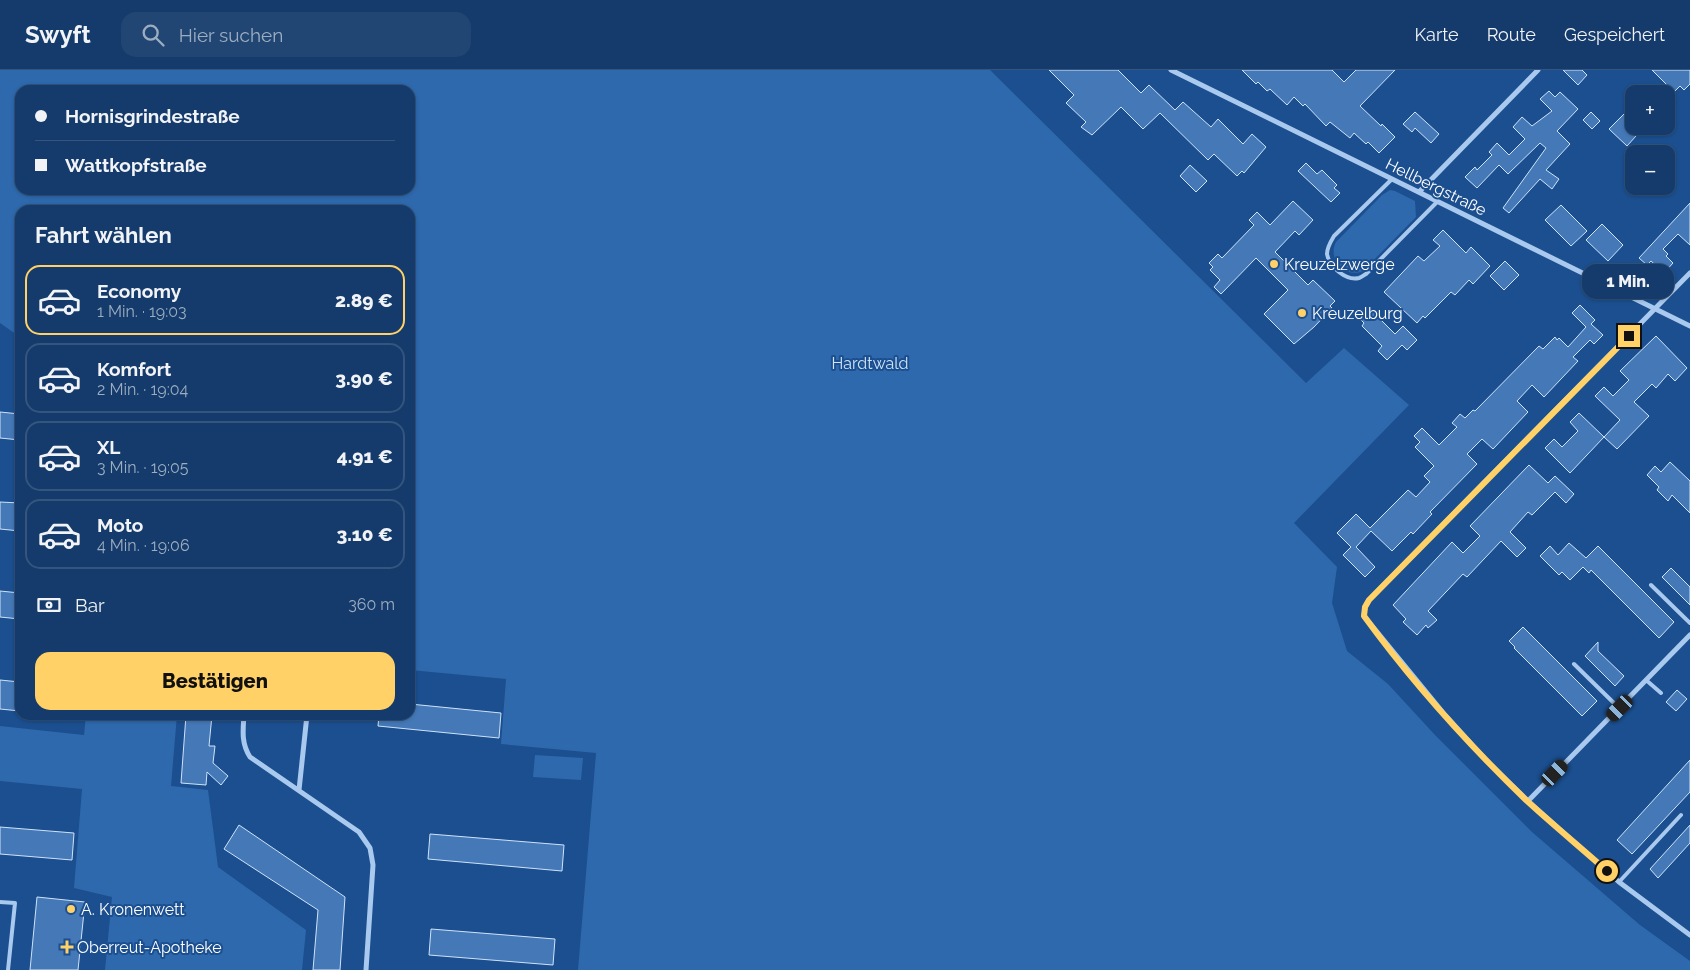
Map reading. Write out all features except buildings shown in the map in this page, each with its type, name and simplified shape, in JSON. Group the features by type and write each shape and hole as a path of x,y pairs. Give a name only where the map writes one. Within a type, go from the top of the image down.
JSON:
{"street":[{"name":"Hellbergstraße","path":"1171,70 1180,72 1391,180 1419,192 1690,326"},
{"path":"1419,192 1538,70"},
{"path":"1690,273 1369,600 1362,617 1445,715 1485,759 1528,801 1620,882 1690,935"},
{"path":"1528,801 1690,635"},
{"path":"244,720 243,740 245,749 250,756 359,832 370,848 373,865 366,970"},
{"path":"299,790 306,720"}],"lane":[{"path":"1391,180 1334,236 1329,244 1327,252 1329,260 1335,270 1343,275 1350,278 1359,278 1366,274 1437,202"},
{"path":"1650,585 1690,623"},
{"path":"1574,664 1620,708"},
{"path":"1646,680 1661,693"},
{"path":"1620,882 1681,815"},
{"path":"0,902 14,903 8,970"}],"green space":[{"name":"Hardtwald","path":"0,70 990,70 1306,383 1344,348 1409,405 1294,523 1337,567 1332,603 1347,651 1388,684 1435,735 1532,832 1640,925 1690,961 1690,970 578,970 596,753 501,744 506,679 415,670 415,205 15,205 15,334 0,323"},
{"path":"1390,190 1415,201 1416,217 1363,271 1356,273 1344,270 1339,266 1334,255 1336,242 1382,195"},
{"path":"86,720 177,720 171,786 208,790 218,867 306,930 302,970 105,970 112,897 74,888 82,789 0,781 0,726 84,735"},
{"path":"535,755 583,758 581,780 533,777"}],"place":[{"name":"Kreuzelzwerge","path":"1274,264"},
{"name":"Kreuzelburg","path":"1302,313"},
{"name":"A. Kronenwett","path":"71,909"},
{"name":"Oberreut-Apotheke","path":"67,947"}],"route":[{"path":"1607,871 1528,801 1485,759 1445,715 1364,616 1365,607 1369,600 1629,336"}]}
